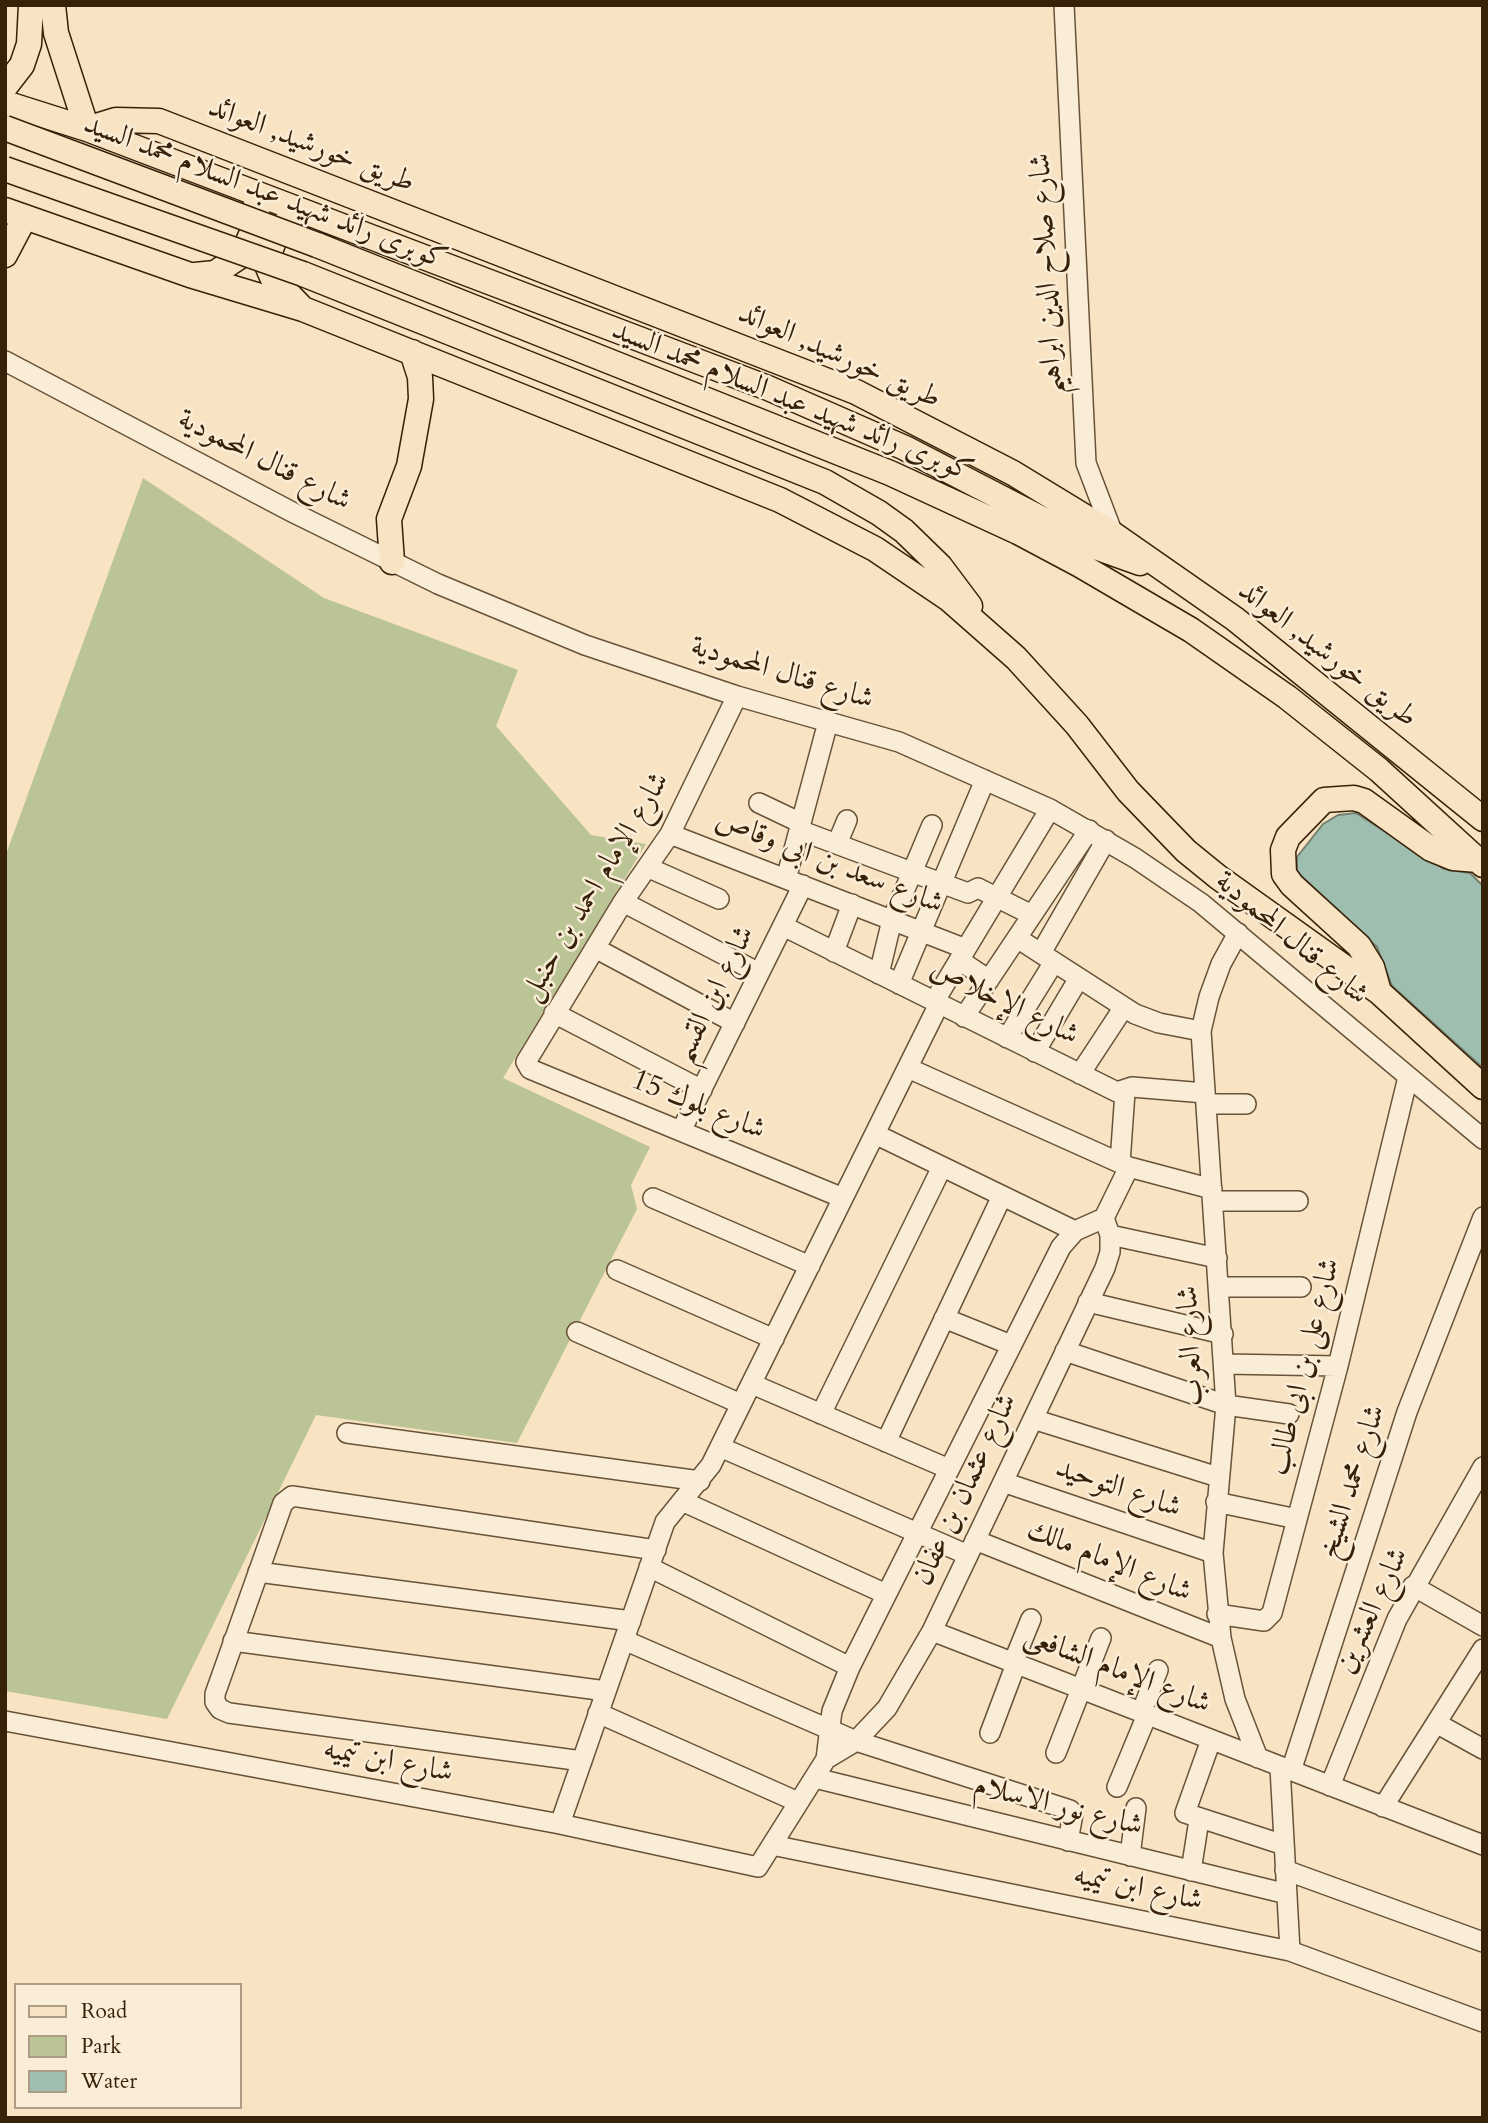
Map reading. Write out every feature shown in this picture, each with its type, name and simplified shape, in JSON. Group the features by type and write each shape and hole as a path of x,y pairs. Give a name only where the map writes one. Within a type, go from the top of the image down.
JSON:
{"main road":[{"path":"5,87 22,65 29,44 32,5"},
{"path":"53,5 56,33 87,129"},
{"path":"5,103 87,129 768,388 905,448 1098,548 1161,568"},
{"name":"طريق خورشيد, العوائد","path":"87,129 116,120 159,121 856,392 1013,473 1113,534 1235,619 1483,819"},
{"name":"كوبرى رائد شهيد عبد السلام محمد السيد","path":"5,128 317,245 890,473 1018,532 1191,630 1287,696 1379,769 1480,862"},
{"name":"كوبرى رائد شهيد عبد السلام محمد السيد","path":"5,169 303,274 825,482 879,513 922,548 956,586 983,628"},
{"path":"190,275 215,273 243,255 258,219 258,207 250,191"},
{"path":"303,309 272,277 267,254 282,225 306,212"},
{"path":"5,255 15,214 190,275 303,309 813,514 912,573 983,628 1048,691 1128,791 1186,850 1218,877 1378,992 1483,1087"},
{"path":"392,562 389,519 409,466 421,399 420,377 412,352"},
{"path":"1378,992 1372,967 1359,946 1292,885 1284,874 1283,850 1288,837 1324,800 1354,798 1364,801 1431,849 1453,858 1480,862"}],"street":[{"name":"شارع صلاح الدين ابراهيم","path":"1064,5 1086,463 1113,534"},
{"name":"شارع قنال المحمودية","path":"5,361 392,562 586,645 737,696 899,742 1051,809 1162,876 1238,933 1483,1139"},
{"name":"شارع الإمام احمد بن حنبل","path":"530,1069 527,1058 623,902 670,834 737,696"},
{"name":"شارع ابن القسم","path":"681,1131 783,926 794,882 800,826 828,722"},
{"path":"899,984 985,780"},
{"path":"759,803 837,844 968,892 978,888 1032,915"},
{"path":"560,1824 665,1522 700,1481 720,1447 908,1068 937,1003 963,954 1051,809"},
{"path":"837,844 847,820"},
{"path":"879,974 892,920 932,825"},
{"name":"شارع سعد بن ابى وقاص","path":"670,834 921,931 963,954 989,980"},
{"path":"964,1017 1032,915 1097,835"},
{"path":"1007,1038 1048,958 1097,835"},
{"path":"647,867 719,899"},
{"path":"623,902 759,973"},
{"path":"834,952 852,904"},
{"name":"شارع الإخلاص","path":"783,926 1116,1092 1125,1092 1132,1087 1246,1104"},
{"name":"شارع العرب","path":"1238,933 1221,964 1201,1031 1226,1405 1213,1553 1221,1638 1236,1699 1258,1758"},
{"path":"1017,938 1147,1020 1201,1031"},
{"path":"594,948 735,1023"},
{"path":"1034,1052 1079,978"},
{"path":"1080,1074 1124,1007"},
{"path":"554,1013 702,1090"},
{"path":"908,1068 1125,1165 1212,1195 1298,1201"},
{"name":"شارع بلوك 15","path":"530,1069 843,1198"},
{"name":"شارع على بن ابى طالب","path":"1217,1614 1264,1621 1270,1617 1338,1366 1408,1077"},
{"path":"1125,1092 1125,1165"},
{"path":"875,1134 1075,1231 1107,1227 1217,1258"},
{"name":"شارع عثمان بن عفان","path":"759,1866 826,1759 856,1741 887,1708 932,1631 1110,1252 1107,1227 1125,1165"},
{"path":"821,1414 942,1167"},
{"path":"886,1442 1002,1196"},
{"path":"653,1198 810,1266"},
{"name":"شارع محمد الشيخ","path":"1285,1769 1407,1412 1483,1217"},
{"name":"شارع عثمان بن عفان","path":"826,1759 832,1711 850,1667 1061,1247 1075,1231"},
{"path":"617,1270 774,1339"},
{"path":"1219,1287 1301,1287"},
{"path":"1088,1302 1223,1334"},
{"path":"944,1318 1011,1345"},
{"path":"577,1332 741,1404"},
{"path":"1065,1350 1226,1405 1289,1414"},
{"path":"1225,1364 1338,1366"},
{"path":"752,1384 949,1469"},
{"path":"1033,1419 1218,1478"},
{"path":"347,1433 700,1481"},
{"name":"شارع الإمام مالك","path":"720,1447 917,1533 971,1548 1221,1638"},
{"name":"شارع العشرين","path":"1330,1786 1413,1586 1483,1467"},
{"name":"شارع التوحيد","path":"1003,1482 1213,1553"},
{"path":"582,1761 229,1713 215,1702 215,1693 283,1503 298,1495 652,1559 850,1667"},
{"path":"682,1502 886,1594"},
{"path":"1216,1502 1297,1520"},
{"path":"258,1572 631,1621"},
{"path":"1413,1586 1483,1626"},
{"path":"990,1733 1031,1619"},
{"name":"شارع الإمام الشافعى","path":"932,1631 1483,1845"},
{"path":"1056,1753 1101,1638"},
{"path":"624,1640 856,1741 1070,1810 1073,1814 1068,1841"},
{"path":"233,1641 606,1691"},
{"path":"1383,1807 1483,1649"},
{"path":"1117,1787 1158,1670"},
{"path":"598,1713 798,1802"},
{"name":"شارع ابن تيميه","path":"5,1721 560,1824 759,1866"},
{"path":"1436,1723 1483,1749"},
{"path":"1211,1740 1185,1811 1186,1815 1284,1845"},
{"path":"1285,1769 1284,1845 1290,1951"},
{"name":"شارع نور الاسلام","path":"814,1777 1287,1894"},
{"path":"1130,1856 1136,1808"},
{"path":"1191,1871 1199,1820"},
{"name":"شارع ابن تيميه","path":"772,1845 1290,1951 1483,2022"},
{"path":"1285,1870 1483,1942"}],"green space":[{"path":"143,478 324,598 518,670 496,726 591,835 646,844 503,1078 650,1147 631,1185 637,1209 517,1443 316,1415 167,1719 5,1691 5,857"}],"water":[{"path":"1356,813 1444,869 1470,873 1483,886 1483,1068 1392,986 1377,947 1297,872 1297,857 1323,824 1338,815"}]}
